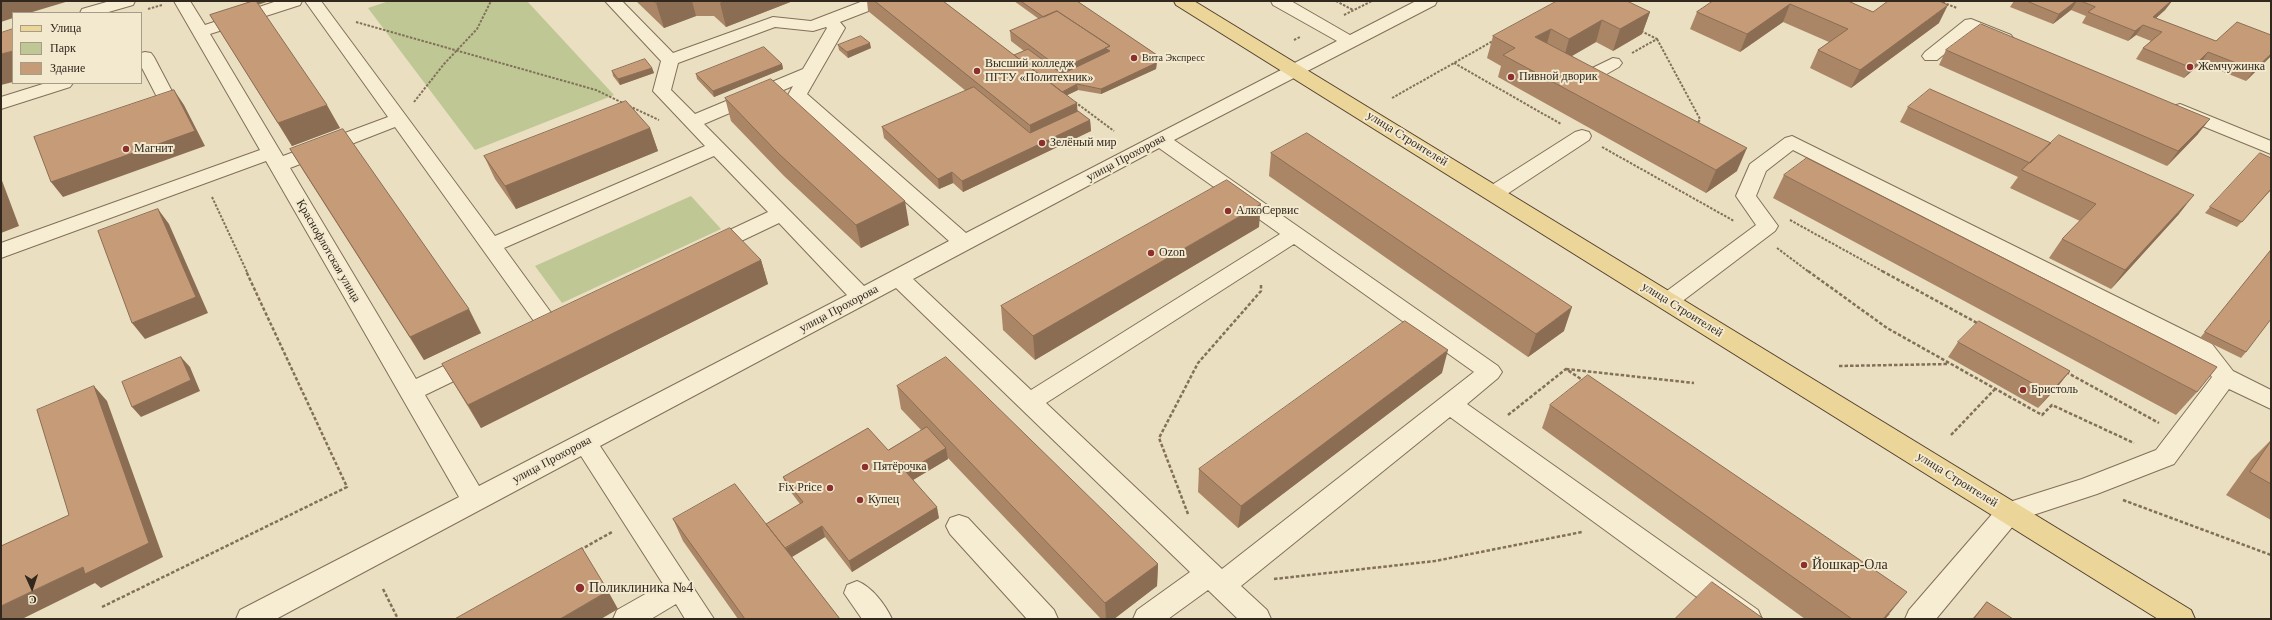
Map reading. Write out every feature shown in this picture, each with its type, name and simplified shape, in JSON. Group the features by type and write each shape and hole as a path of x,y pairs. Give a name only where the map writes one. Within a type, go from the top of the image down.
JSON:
{"main road":[{"name":"улица Строителей","path":"1182,1 2181,619"}],"street":[{"path":"200,32 294,1"},
{"path":"613,1 670,60"},
{"path":"670,60 773,22 813,26 878,1"},
{"path":"1279,1 1350,42"},
{"name":"улица Прохорова","path":"250,619 964,243 1429,1"},
{"name":"Краснофлотская улица","path":"174,2 200,32 475,501"},
{"path":"93,12 122,6"},
{"path":"317,6 549,325"},
{"path":"829,20 836,28 812,72 797,95 964,243"},
{"path":"1931,56 1971,24 2022,46"},
{"path":"142,55 166,97"},
{"path":"670,60 662,91 862,297"},
{"path":"1613,63 1590,76 1625,95"},
{"path":"692,122 812,72"},
{"path":"1,103 61,84"},
{"path":"2161,103 2271,148"},
{"path":"1,251 203,177 274,159 399,119"},
{"path":"1494,193 1582,136"},
{"path":"1147,619 1216,579 1450,404 1490,372 1161,140"},
{"path":"1668,301 1768,226 1746,196 1751,164 1792,142 2204,350 2225,377 2271,400"},
{"path":"491,246 717,148"},
{"path":"690,258 781,214"},
{"path":"1030,402 1294,234"},
{"path":"899,278 1257,619"},
{"path":"528,335 570,315"},
{"path":"411,392 494,352"},
{"path":"1919,619 2009,512 2088,487 2165,457 2225,377"},
{"path":"1450,404 1748,619"},
{"path":"585,442 700,619"},
{"path":"959,526 1044,619"},
{"path":"627,619 680,588"},
{"path":"857,593 878,619"}],"path":[{"path":"399,119 477,28 491,1"},
{"path":"1336,1 1353,10"},
{"path":"1939,1 1959,9"},
{"path":"145,10 174,2"},
{"path":"317,6 456,52 596,90 660,121"},
{"path":"1636,28 1657,39 1700,119 1697,126"},
{"path":"1613,63 1657,39"},
{"path":"1392,98 1495,40"},
{"path":"1454,64 1757,234 1887,328 2042,415 2052,405 2165,457"},
{"path":"1073,100 1114,131"},
{"path":"102,607 347,487 203,177"},
{"path":"1788,219 1981,325"},
{"path":"1188,516 1159,438 1198,363 1261,291 1261,255"},
{"path":"1839,366 1950,364"},
{"path":"1566,369 1586,382"},
{"path":"1488,431 1566,369 1694,383"},
{"path":"2064,371 2182,436"},
{"path":"1950,435 1995,389"},
{"path":"2088,487 2271,554"},
{"path":"573,554 635,519"},
{"path":"1269,580 1435,561 1617,525"},
{"path":"383,589 398,619"}],"green space":[{"path":"389,1 527,1 614,95 475,150 368,8"},
{"path":"691,196 721,229 562,303 535,266"}],"building":[{"path":"256,1 327,105 278,123 210,15"},
{"name":"Высший колледж ПГТУ «Политехник»","path":"875,1 943,1 1077,103 1030,125"},
{"path":"1021,1 1077,1 1157,55 1156,63 1101,89 1077,84 1062,92 1014,55 1028,49 1062,74 1110,51 1105,48 1110,46 1057,11 1044,17"},
{"path":"1557,1 1627,1 1650,12 1620,29 1602,20 1569,39 1551,29 1535,37 1747,148 1716,170 1503,55 1515,48 1493,36"},
{"path":"1713,1 1848,1 1873,12 1888,1 1939,1 1948,5 1860,70 1818,50 1848,29 1790,4 1747,34 1697,12"},
{"path":"2027,1 2076,1 2059,14"},
{"path":"2081,1 2171,1 2153,17 2216,41 2237,22 2271,35 2271,54 2254,70 2208,52 2192,68 2143,48 2162,32 2143,25 2135,31 2088,12 2095,7"},
{"path":"1057,11 1110,46 1061,69 1010,31"},
{"path":"1981,24 2210,119 2178,151 1946,50"},
{"path":"12,29 12,51 1,54 1,33"},
{"path":"861,36 870,43 847,52 838,45"},
{"path":"764,47 782,64 713,91 696,74"},
{"path":"645,59 652,68 618,79 612,71"},
{"path":"771,79 905,201 856,225 778,153 725,98"},
{"path":"974,87 1030,133 1078,111 1090,120 962,181 952,172 938,179 882,127"},
{"path":"1930,89 2051,143 2030,163 1908,107"},
{"path":"174,90 195,131 51,182 34,137"},
{"path":"626,101 650,128 505,186 484,156"},
{"path":"343,129 469,309 410,337 290,149"},
{"path":"1307,133 1572,307 1536,334 1271,153"},
{"path":"2059,135 2194,195 2125,270 2062,239 2096,204 2022,170"},
{"path":"2260,153 2271,158 2271,189 2242,222 2210,207"},
{"path":"1807,158 2217,367 2197,392 1784,175"},
{"path":"1227,180 1261,204 1033,336 1001,306"},
{"path":"158,209 196,297 132,323 98,231"},
{"path":"730,228 761,260 468,405 442,364"},
{"path":"2271,250 2271,319 2246,352 2205,332"},
{"path":"1405,321 1448,350 1241,506 1199,469"},
{"path":"1979,321 2070,371 2050,393 1958,342"},
{"path":"181,357 191,380 132,407 122,382"},
{"path":"946,357 1158,564 1105,603 897,386"},
{"path":"1588,375 1907,592 1883,619 1852,619 1550,405"},
{"path":"94,386 149,543 85,574 83,567 1,606 1,546 69,515 37,410"},
{"name":"Купец","path":"927,427 946,448 906,472 937,507 849,561 822,526 785,548 766,524 803,502 783,477 868,428 888,450"},
{"path":"2271,441 2271,484 2250,472"},
{"path":"735,484 840,619 745,619 673,519"},
{"path":"582,548 608,591 560,619 455,619"},
{"path":"1712,582 1764,619 1675,619"},
{"path":"1987,602 2013,619 1974,619"}],"place":[{"name":"Вита Экспресс","path":"1134,58"},
{"name":"Жемчужинка","path":"2190,67"},
{"name":"Высший колледж ПГТУ «Политехник»","path":"977,71"},
{"name":"Пивной дворик","path":"1511,77"},
{"name":"Зелёный мир","path":"1042,143"},
{"name":"Магнит","path":"126,149"},
{"name":"АлкоСервис","path":"1228,211"},
{"name":"Ozon","path":"1151,253"},
{"name":"Бристоль","path":"2023,390"},
{"name":"Пятёрочка","path":"865,467"},
{"name":"Fix Price","path":"830,488"},
{"name":"Купец","path":"860,500"},
{"name":"Йошкар-Ола","path":"1804,565"},
{"name":"Поликлиника №4","path":"580,588"}]}
